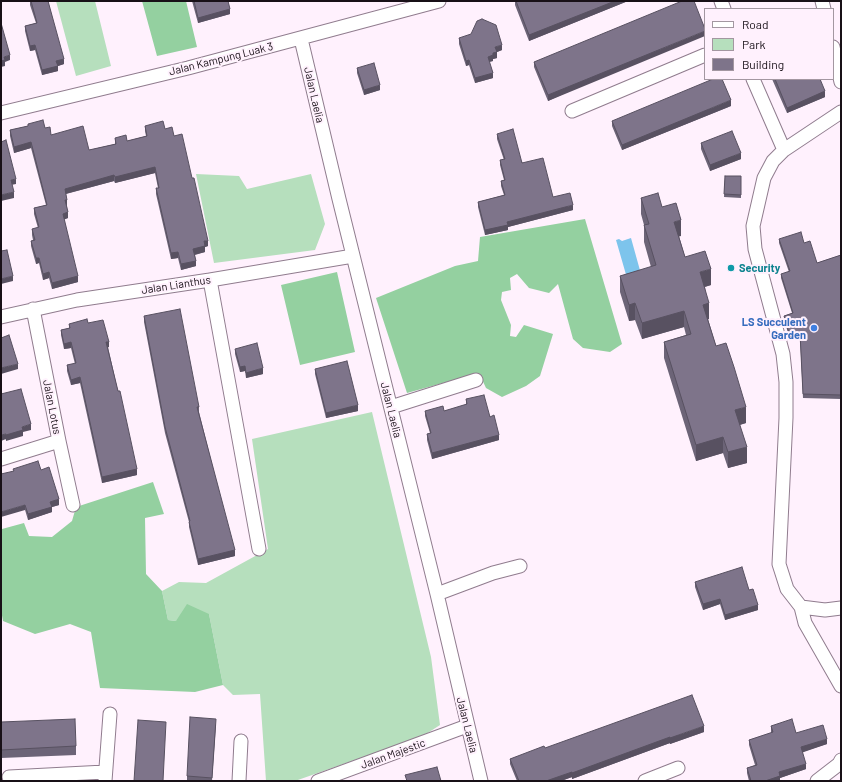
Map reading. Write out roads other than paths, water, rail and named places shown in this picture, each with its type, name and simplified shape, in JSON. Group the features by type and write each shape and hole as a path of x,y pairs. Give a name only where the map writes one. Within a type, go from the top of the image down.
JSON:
{"street":[{"name":"Jalan Kampung Luak 3","path":"1,113 188,68 440,1"},
{"name":"Jalan Laelia","path":"301,39 437,594 481,781"},
{"path":"834,51 841,82"},
{"path":"572,111 704,55"},
{"path":"753,80 784,150"},
{"path":"840,116 784,150 773,161 764,178 753,226 755,249 783,354 786,382 786,418 779,564 787,589 800,607 805,623 841,686"},
{"name":"Jalan Lianthus","path":"1,317 77,300 353,256"},
{"path":"210,280 259,548"},
{"name":"Jalan Lotus","path":"33,309 59,441 74,505"},
{"path":"391,407 476,380"},
{"path":"1,459 59,441"},
{"path":"437,594 493,573 520,566"},
{"path":"800,607 825,610 841,608"},
{"path":"8,777 105,776 110,714"},
{"name":"Jalan Majestic","path":"318,781 467,726"},
{"path":"239,781 241,740"},
{"path":"817,781 841,760"},
{"path":"645,781 678,768"}],"water":[{"path":"631,238 641,274 627,278 616,240 619,239 622,241"}],"place":[{"name":"Security","path":"731,268"},
{"name":"LS Succulent Garden","path":"814,328"}]}
